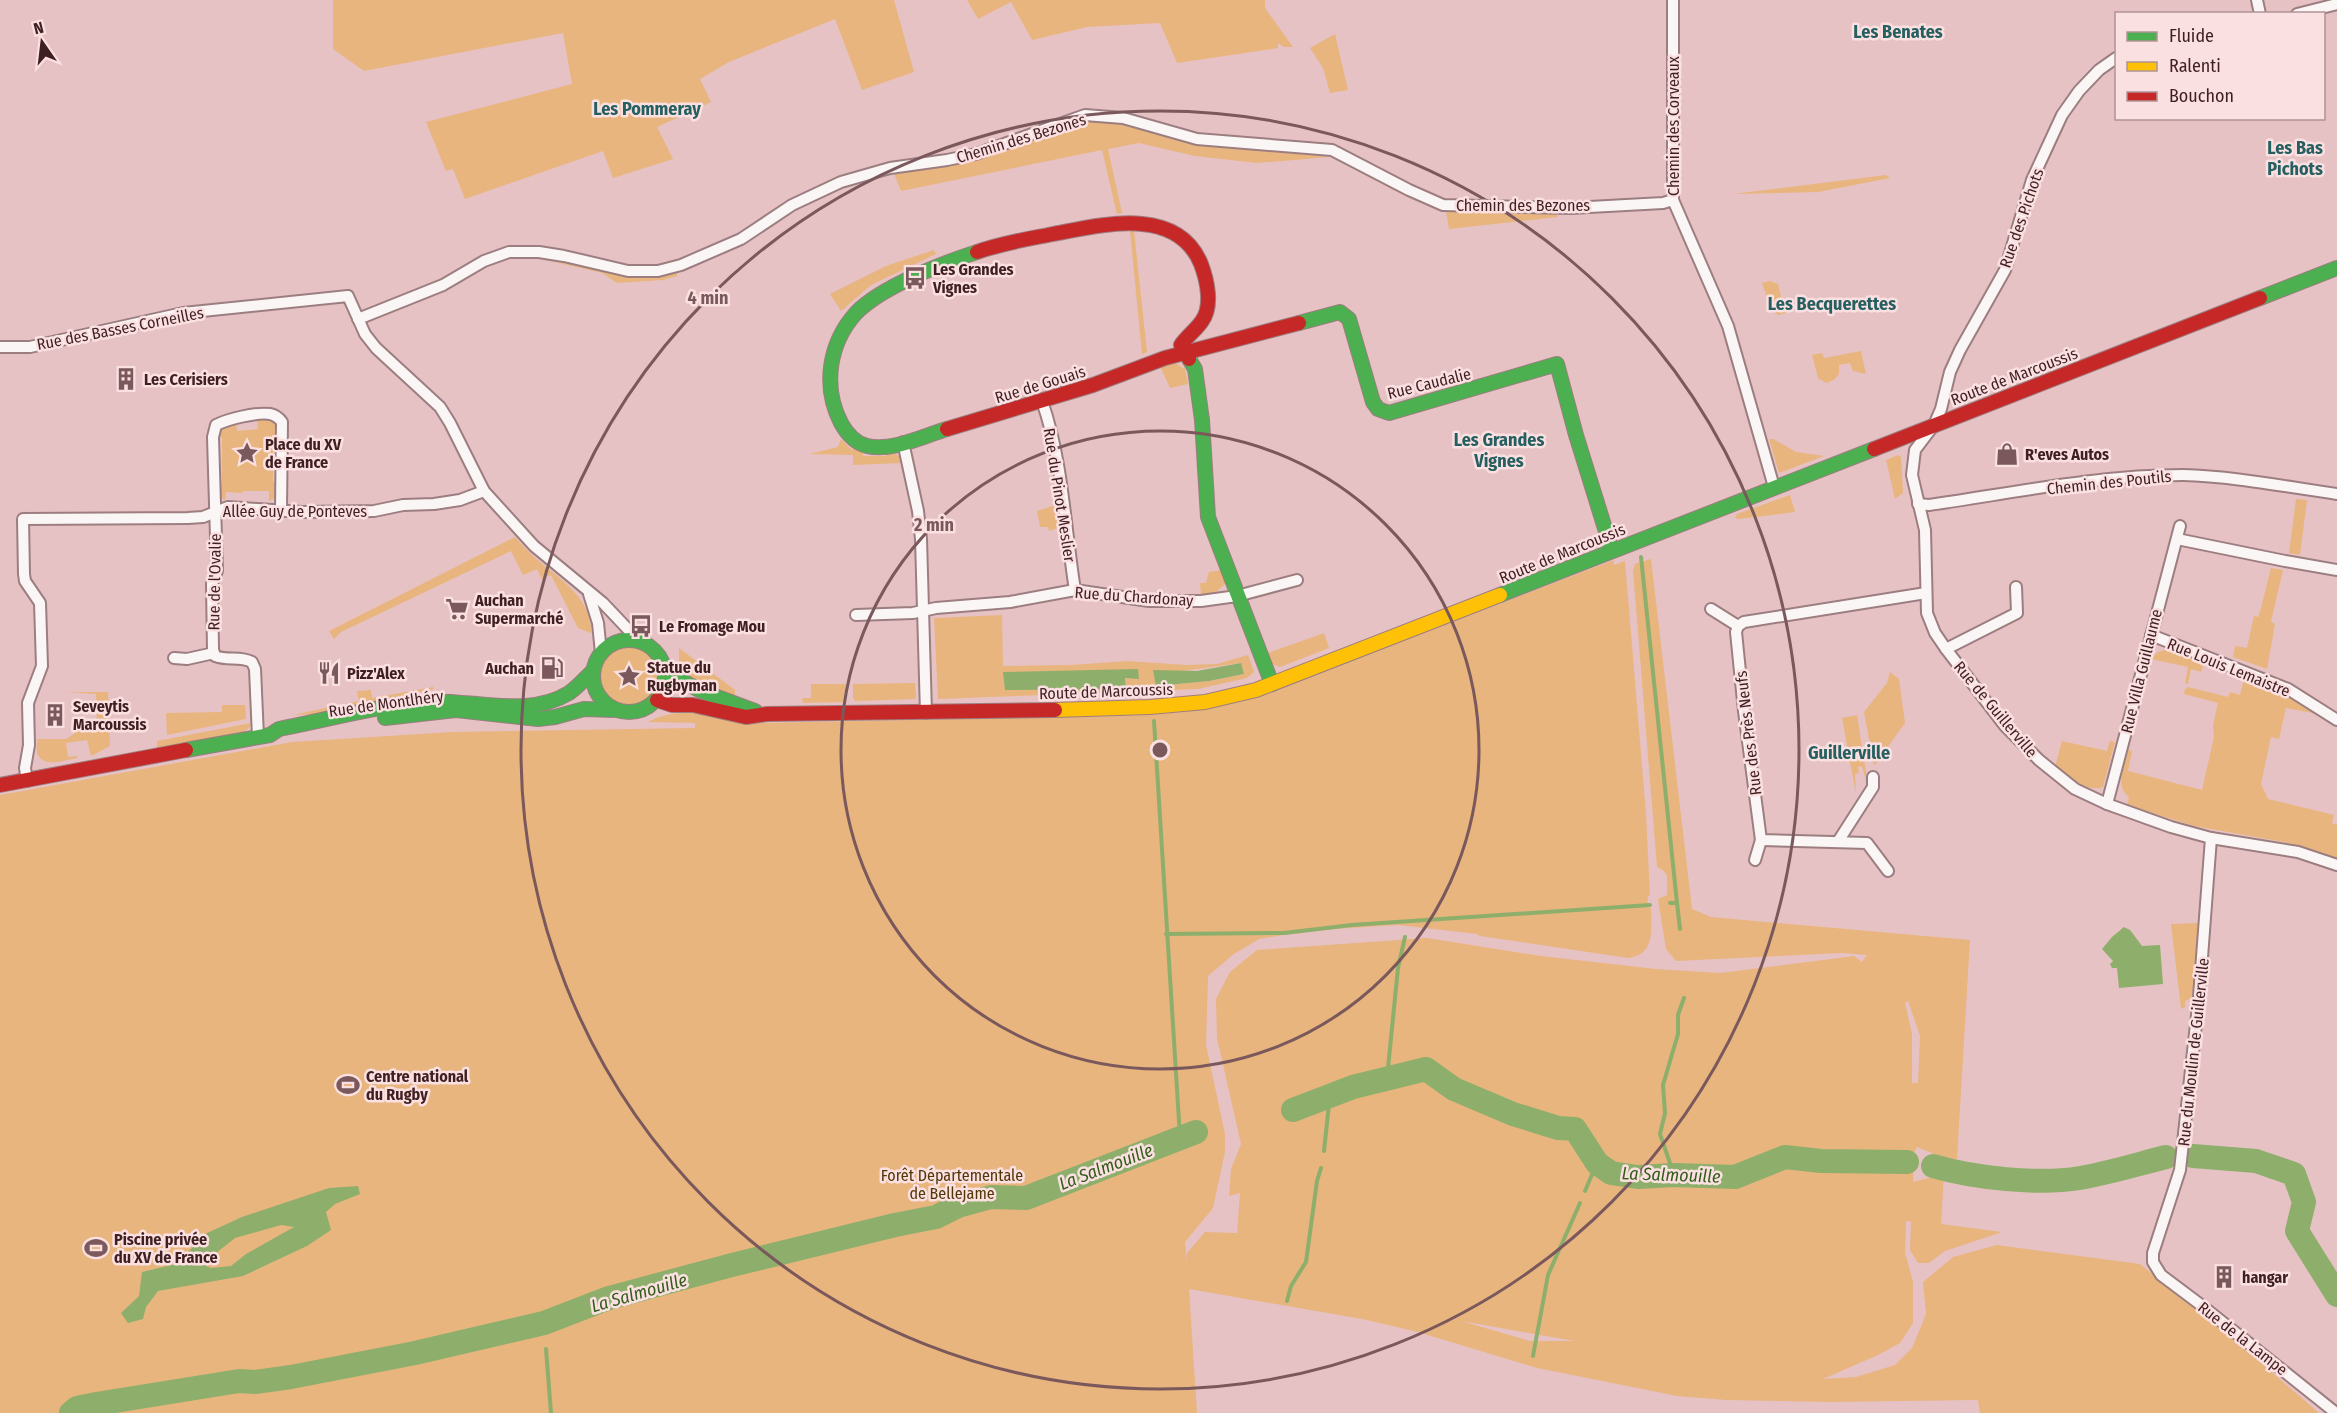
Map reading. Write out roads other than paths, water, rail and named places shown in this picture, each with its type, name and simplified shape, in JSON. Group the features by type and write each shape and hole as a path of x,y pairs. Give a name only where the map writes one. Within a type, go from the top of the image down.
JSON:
{"main road":[{"name":"Rue de Gouais","path":"1111,224 1156,226 1179,235 1190,245 1203,267 1208,308 1199,326 1181,345 1185,354 1165,358 1042,401 888,447 867,447 857,443 838,416 829,390 830,371 836,347 844,329 867,303 918,276 987,248 1111,224"},
{"name":"Route de Marcoussis","path":"766,714 926,713 1150,707 1205,702 1272,684 2337,268"},
{"name":"Rue Caudalie","path":"1185,354 1340,312 1349,319 1373,402 1378,409 1389,413 1557,364 1576,435 1612,551"},
{"path":"1185,354 1195,369 1202,420 1208,517 1272,684"},
{"path":"639,641 655,651 662,660 666,672 663,691 648,708 638,712 626,713 614,710 604,704 597,694 593,683 593,671 601,653 618,642 639,641"},
{"name":"Rue de Montlhéry","path":"264,736 279,729 417,702 456,700 513,707 544,703 568,693 593,671"},
{"path":"666,672 701,691 766,714"},
{"path":"657,700 672,705 693,705 746,717 766,714"},
{"name":"Rue de Montlhéry","path":"0,785 264,736 279,736 438,710 538,718 555,717 584,709 614,710"}],"street":[{"name":"Chemin des Corveaux","path":"1673,0 1673,200 1728,326 1774,487"},
{"path":"2305,12 2337,4"},
{"name":"Rue des Pichots","path":"1934,425 1941,409 1950,372 1960,350 2005,270 2032,180 2062,115 2079,91 2099,70 2115,59"},
{"name":"Chemin des Bezones","path":"358,319 443,285 484,261 509,252 539,252 564,256 628,272 657,271 674,267 741,239 792,205 841,182 890,168 976,154 1085,115 1123,118 1197,139 1332,150 1443,205 1571,207 1663,203 1673,200"},
{"name":"Rue des Basses Corneilles","path":"0,347 30,347 183,313 348,296 358,319"},
{"path":"358,319 365,334 376,348 440,407 484,490 543,554 588,590 639,641"},
{"name":"Rue du Pinot Meslier","path":"1042,401 1058,463 1075,590"},
{"path":"215,511 213,437 216,425 225,420 269,414 277,416 282,422 281,509"},
{"name":"Rue de Guillerville","path":"1934,425 1915,450 1912,475 1924,530 1927,613 1935,633 1946,650 2006,726 2039,760 2075,789 2107,804 2171,827 2211,838 2298,852 2337,865"},
{"path":"903,442 919,520 925,610 926,713"},
{"name":"Chemin des Poutils","path":"1918,504 1929,506 2111,479 2186,475 2337,494"},
{"name":"Allée Guy de Ponteves","path":"27,781 28,703 42,666 40,603 25,581 23,519 188,518 203,517 228,507 302,512 374,511 403,505 460,500 484,490"},
{"name":"Rue de l'Ovalie","path":"215,511 217,571 212,584 214,653 215,657 222,659 245,658 252,662 255,669 264,736"},
{"name":"Rue Villa Guillaume","path":"2107,804 2180,526"},
{"path":"2177,539 2337,570"},
{"name":"Rue du Chardonay","path":"856,615 913,614 925,610 1010,603 1075,590 1149,601 1201,601 1237,597 1297,580"},
{"path":"1946,650 2017,613 2016,587"},
{"path":"588,590 598,623 601,653"},
{"path":"1711,609 1738,626 1744,622 1926,593"},
{"name":"Rue des Près Neufs","path":"1738,626 1736,632 1743,700 1761,840 1755,860"},
{"name":"Rue Louis Lemaistre","path":"2151,635 2288,689 2337,720"},
{"name":"Rue de l'Ovalie","path":"174,658 187,659 214,653"},
{"path":"1839,840 1873,787 1873,777"},
{"name":"Rue du Moulin de Guillerville","path":"2153,1262 2153,1253 2180,1170 2199,997 2211,838"},
{"path":"1761,840 1839,840 1868,843 1888,871"},
{"name":"Rue de la Lampe","path":"2153,1262 2161,1275 2336,1413"}],"waterway":[{"path":"1641,557 1677,903 1670,903"},
{"path":"1154,721 1180,1137"},
{"path":"1677,903 1680,929"},
{"path":"1166,934 1284,933 1352,925 1650,905"},
{"path":"1387,1078 1398,968 1405,937"},
{"path":"1674,1175 1660,1134 1665,1113 1663,1085 1678,1034 1678,1015 1684,998"},
{"name":"La Salmouille","path":"1293,1110 1353,1087 1426,1069 1454,1089 1513,1114 1558,1128 1575,1129 1597,1163 1611,1173 1638,1177 1674,1175 1735,1177 1785,1157 1821,1161 1907,1162"},
{"path":"1324,1151 1330,1095"},
{"name":"La Salmouille","path":"71,1413 77,1408 96,1404 239,1381 255,1382 291,1377 415,1353 544,1323 609,1298 732,1265 936,1217 958,1206 991,1197 1026,1198 1196,1132"},
{"name":"La Salmouille","path":"2193,1156 2256,1161 2294,1174 2304,1202 2297,1231 2337,1295"},
{"name":"La Salmouille","path":"1933,1166 1986,1177 2045,1181 2091,1176 2166,1157"},
{"path":"1585,1191 1597,1163"},
{"path":"1287,1301 1291,1286 1306,1262 1317,1181 1321,1168"},
{"path":"1533,1356 1548,1275 1580,1203"},
{"name":"La Salmouille","path":"544,1323 546,1327"},
{"path":"546,1349 551,1413"}],"place":[{"name":"Les Grandes Vignes","path":"915,278"},
{"name":"Les Cerisiers","path":"126,379"},
{"name":"Place du XV de France","path":"247,453"},
{"name":"R'eves Autos","path":"2007,454"},
{"name":"Auchan Supermarché","path":"457,609"},
{"name":"Le Fromage Mou","path":"641,626"},
{"name":"Auchan","path":"552,668"},
{"name":"Pizz'Alex","path":"329,673"},
{"name":"Statue du Rugbyman","path":"629,676"},
{"name":"Seveytis Marcoussis","path":"55,715"},
{"name":"Centre national du Rugby","path":"348,1085"},
{"name":"Piscine privée du XV de France","path":"96,1248"},
{"name":"hangar","path":"2224,1277"}],"district":[{"name":"Les Benates","path":"1898,32"},
{"name":"Les Pommeray","path":"647,109"},
{"name":"Les Bas Pichots","path":"2295,158"},
{"name":"Les Becquerettes","path":"1832,304"},
{"name":"Les Grandes Vignes","path":"1499,450"},
{"name":"Guillerville","path":"1849,753"}],"park label":[{"name":"Forêt Départementale de Bellejame","path":"952,1184"}]}
